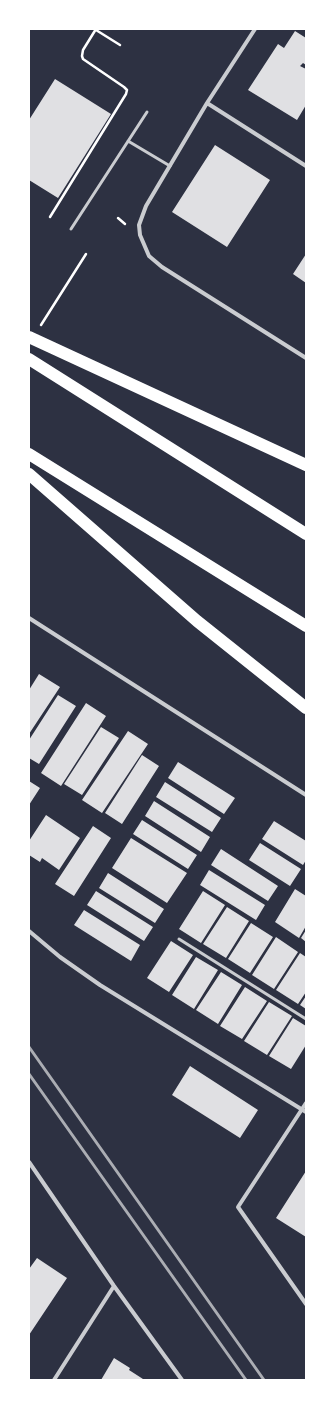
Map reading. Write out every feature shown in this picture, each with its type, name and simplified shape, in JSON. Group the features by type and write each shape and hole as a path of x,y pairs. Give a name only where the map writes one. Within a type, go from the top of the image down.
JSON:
{"highway":[{"path":"33,334 306,465"},
{"path":"29,359 306,534"},
{"path":"29,454 306,626"},
{"path":"29,474 197,621 306,708"}],"street":[{"path":"255,29 207,103 146,206 140,225 140,235 149,256 162,267 306,358"},
{"path":"207,103 306,166"},
{"path":"29,618 306,796"},
{"path":"29,931 60,957 100,985 304,1111"},
{"path":"306,1103 304,1111 238,1207 306,1304"},
{"path":"29,1162 114,1286 182,1380"},
{"path":"54,1380 114,1286"}],"lane":[{"path":"71,229 147,112"},
{"path":"128,141 170,166"},
{"path":"179,939 306,1019"}],"path":[{"path":"50,217 126,94 127,90 124,86 83,59 83,50 96,29 120,45"},
{"path":"118,218 126,224"},
{"path":"33,334 86,254"}],"building":[{"path":"295,31 306,38 306,65 303,63 300,66 306,69 306,105 297,120 248,90 278,44 284,48"},
{"path":"55,79 111,114 58,198 29,180 29,120"},
{"path":"215,145 270,180 227,247 172,212"},
{"path":"306,254 306,283 293,274"},
{"path":"39,674 60,687 29,734 29,690"},
{"path":"58,695 76,706 39,764 29,758 29,740"},
{"path":"86,703 106,716 61,786 41,773"},
{"path":"101,727 119,738 82,795 64,784"},
{"path":"128,731 148,744 102,813 82,800"},
{"path":"142,755 159,766 122,824 105,813"},
{"path":"178,762 235,798 224,814 168,778"},
{"path":"29,781 40,788 29,805"},
{"path":"165,782 221,818 212,832 156,797"},
{"path":"154,801 210,837 201,852 145,816"},
{"path":"46,815 80,838 59,870 42,858 40,862 29,855 29,841"},
{"path":"142,820 197,855 188,869 133,834"},
{"path":"274,821 306,841 306,860 303,865 262,839"},
{"path":"93,826 111,838 74,896 55,884"},
{"path":"131,838 187,873 167,903 112,868"},
{"path":"260,843 301,869 290,886 249,860"},
{"path":"221,849 278,886 268,901 211,865"},
{"path":"209,870 265,905 256,920 200,885"},
{"path":"108,873 164,909 155,923 99,888"},
{"path":"295,889 306,896 306,926 299,938 275,922"},
{"path":"96,891 153,927 144,941 87,905"},
{"path":"203,891 225,905 201,943 179,929"},
{"path":"227,907 249,921 226,958 203,944"},
{"path":"84,910 140,945 131,961 74,925"},
{"path":"251,923 273,937 250,973 228,959"},
{"path":"306,930 306,942 301,938"},
{"path":"276,937 298,952 274,989 252,975"},
{"path":"171,941 193,955 169,992 147,978"},
{"path":"300,953 306,957 306,992 298,1004 276,990"},
{"path":"196,957 218,970 194,1009 172,995"},
{"path":"221,972 242,985 218,1024 196,1010"},
{"path":"245,987 267,1001 242,1039 220,1026"},
{"path":"306,996 306,1009 300,1005"},
{"path":"269,1002 292,1016 267,1055 244,1041"},
{"path":"293,1018 306,1026 306,1045 291,1069 269,1056"},
{"path":"190,1066 258,1110 240,1138 172,1095"},
{"path":"306,1171 306,1237 276,1218"},
{"path":"37,1258 67,1278 29,1335 29,1269"},
{"path":"114,1358 130,1368 129,1370 143,1379 101,1380"}],"railway":[{"path":"29,1047 264,1380"},
{"path":"29,1074 246,1380"}]}
